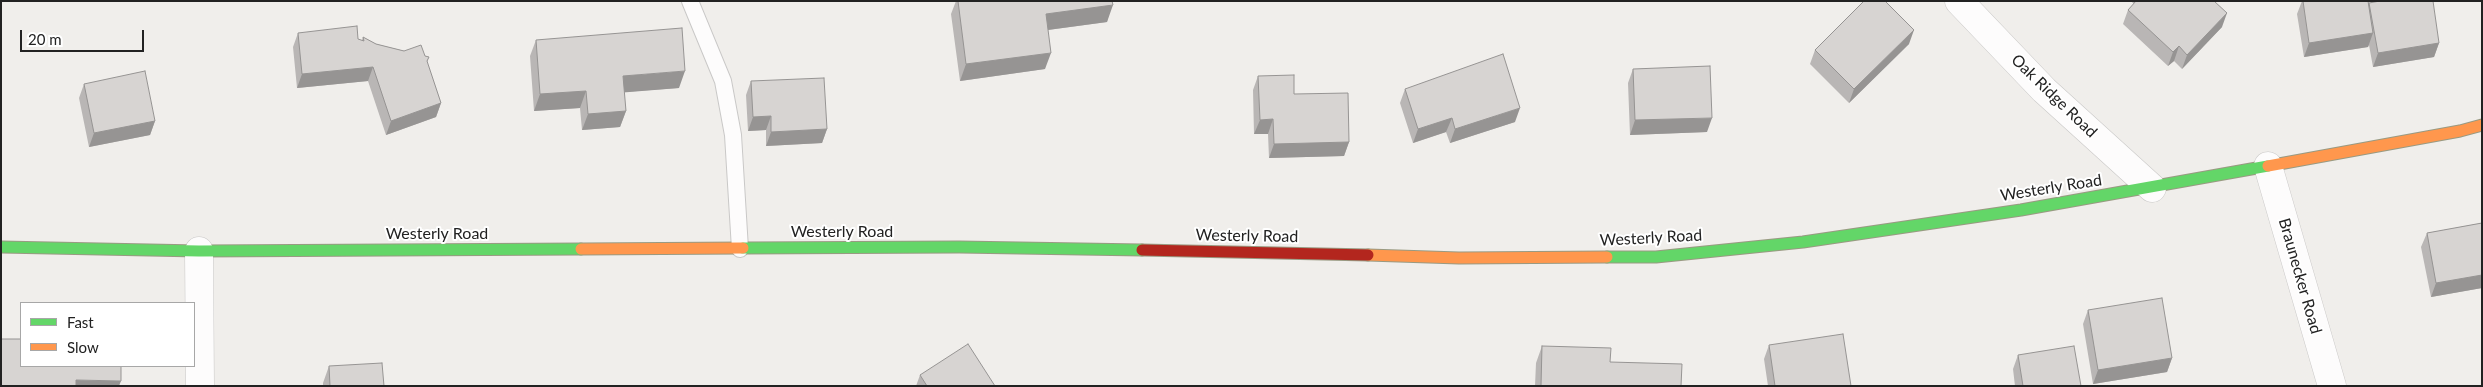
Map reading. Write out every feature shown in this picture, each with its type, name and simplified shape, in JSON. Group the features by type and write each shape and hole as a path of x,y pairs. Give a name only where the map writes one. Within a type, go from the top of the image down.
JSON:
{"street":[{"name":"Oak Ridge Road","path":"1959,1 2044,90 2152,188"},
{"name":"Westerly Road","path":"1,247 199,251 959,247 1459,258 1656,257 1823,239 2021,210 2460,132 2482,125"},
{"name":"Braunecker Road","path":"2268,166 2332,386"},
{"path":"199,251 200,386"}],"lane":[{"path":"690,1 723,81 733,135 740,249"}],"building":[{"path":"958,1 1112,1 1113,5 1046,14 1051,53 966,64"},
{"path":"1864,1 1885,1 1914,30 1854,89 1815,50"},
{"path":"2136,1 2214,1 2227,13 2187,55 2179,46 2173,52 2128,10"},
{"path":"2303,1 2368,1 2373,33 2309,43"},
{"path":"2380,1 2433,1 2439,43 2378,53 2369,3"},
{"path":"357,26 358,39 364,41 363,37 376,44 404,51 421,45 425,56 429,57 427,61 441,103 391,121 373,67 302,74 298,33"},
{"path":"682,28 685,71 623,76 626,111 588,114 586,91 540,94 536,40"},
{"path":"1503,54 1520,108 1455,129 1452,118 1418,129 1405,89"},
{"path":"1710,66 1712,118 1635,120 1633,69"},
{"path":"145,71 155,121 94,133 84,84"},
{"path":"1294,75 1294,94 1348,93 1349,142 1274,144 1273,119 1260,120 1258,76"},
{"path":"824,78 827,129 771,132 771,116 753,117 751,81"},
{"path":"2482,223 2482,275 2436,283 2427,233"},
{"path":"2162,298 2172,358 2098,370 2088,310"},
{"path":"1843,334 1851,386 1775,386 1769,345"},
{"path":"1,339 20,339 20,367 121,367 121,381 76,380 76,386 1,386"},
{"path":"968,344 995,386 927,386 920,375"},
{"path":"1542,346 1611,348 1610,362 1682,364 1681,386 1541,386"},
{"path":"2074,346 2081,386 2023,386 2018,355"},
{"path":"382,363 384,386 330,386 329,366"}],"traffic: fast":[{"path":"1607,257 1656,257 1803,242 2021,210 2268,166"},
{"path":"1,247 199,251 581,249"},
{"path":"743,248 959,247 1142,250"}],"traffic: slow":[{"path":"2268,166 2460,131 2482,125"},
{"path":"581,249 743,248"},
{"path":"1368,255 1459,258 1607,257"}],"traffic: jam":[{"path":"1142,250 1368,255"}]}
